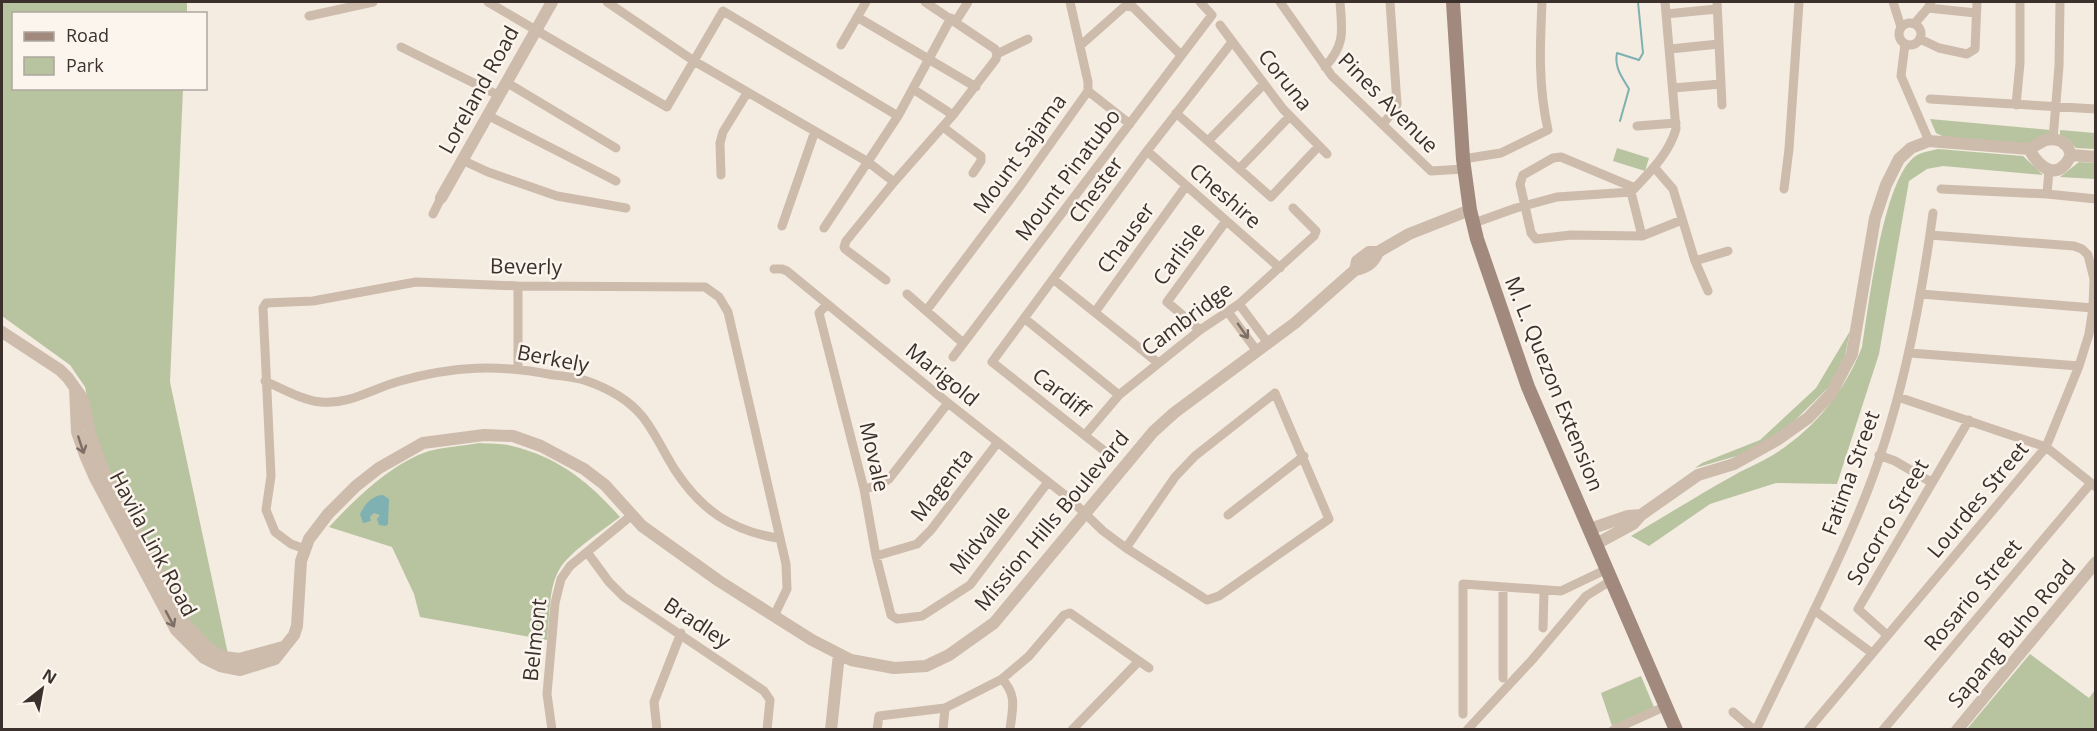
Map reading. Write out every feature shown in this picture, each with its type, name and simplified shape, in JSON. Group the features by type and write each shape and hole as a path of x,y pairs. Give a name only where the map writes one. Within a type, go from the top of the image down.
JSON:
{"main road":[{"name":"M. L. Quezon Extension","path":"1453,2 1464,164 1472,217 1497,299 1528,387 1676,729"}],"street":[{"path":"309,16 373,2"},
{"path":"489,2 667,107 723,11 898,116"},
{"name":"Loreland Road","path":"441,198 552,2"},
{"path":"606,2 694,61 868,162 894,182"},
{"path":"841,45 866,2"},
{"path":"886,280 844,247 846,241 976,87 996,59 997,54 995,49 925,2"},
{"path":"824,228 898,116 953,20 968,2"},
{"name":"Mount Sajama","path":"926,311 1026,179 1088,91 1081,45 1070,2"},
{"name":"Mount Pinatubo","path":"953,357 1212,15 1200,2"},
{"name":"Pines Avenue","path":"1280,2 1332,76 1431,171 1501,153 1548,130 1541,100 1540,80 1542,2"},
{"path":"1325,66 1337,53 1342,38 1340,2"},
{"path":"1383,124 1397,104 1390,2"},
{"path":"1472,217 1557,197 1633,190 1654,167 1674,136 1676,123 1665,2"},
{"path":"1784,189 1790,137 1799,2"},
{"path":"1893,2 1900,27 1899,38 1905,44 1914,45 1920,39 1921,30 1915,23 1906,23 1900,27"},
{"path":"1920,39 1939,48 1967,54 1972,52 1975,49 1977,2"},
{"path":"2016,105 2020,2"},
{"path":"2053,139 2059,66 2060,2"},
{"path":"1081,45 1129,5 1181,55"},
{"path":"1666,14 1717,5 1722,105"},
{"path":"1915,23 1929,5 1976,13"},
{"path":"857,17 976,87"},
{"name":"Coruna","path":"1220,25 1289,117 1327,154"},
{"path":"997,54 1028,39"},
{"name":"Chester","path":"992,362 1147,151 1232,42"},
{"path":"1670,49 1719,44"},
{"path":"1905,44 1901,75 1929,141"},
{"path":"401,47 498,95"},
{"path":"506,82 616,148"},
{"path":"1208,141 1264,84"},
{"path":"1673,88 1721,84"},
{"path":"913,89 953,115"},
{"path":"1088,91 1130,124"},
{"path":"721,175 720,142 723,132 747,93"},
{"path":"1930,99 2096,109"},
{"path":"1176,113 1270,197 1319,146"},
{"path":"487,115 616,181"},
{"path":"1239,169 1289,117"},
{"path":"1637,126 1676,123"},
{"path":"943,127 981,156 973,173"},
{"path":"783,226 815,131"},
{"path":"1596,544 1633,524 1641,515 1698,475 1734,464 1777,440 1808,418 1831,394 1852,354 1875,218 1886,185 1899,159 1911,148 1929,141 2029,149 2044,140 2053,139 2061,141 2068,147 2071,155 2067,164 2049,174"},
{"path":"2029,149 2041,167 2049,174"},
{"name":"Cheshire","path":"1147,151 1280,268"},
{"path":"2071,155 2096,157"},
{"path":"1633,190 1568,159 1557,157 1523,176 1520,184 1531,233 1536,239 1571,234 1642,236 1682,220"},
{"path":"462,160 488,172 557,196 626,208"},
{"path":"1654,167 1673,189 1695,261 1708,291"},
{"path":"2047,194 2049,174"},
{"name":"Chauser","path":"1095,312 1186,186"},
{"path":"1941,189 2047,194 2096,200"},
{"path":"1633,190 1642,236"},
{"path":"433,214 441,198"},
{"name":"Cambridge","path":"1085,435 1119,395 1200,330 1239,304 1314,236 1316,231 1293,208"},
{"name":"Fatima Street","path":"1755,729 1860,511 1898,397 1910,353 1933,213"},
{"name":"Mission Hills Boulevard","path":"305,549 309,539 328,514 356,486 379,468 423,443 468,436 513,436 561,455 605,485 632,515 669,546 774,616 839,654 867,664 894,668 926,666 949,655 994,623 1153,432 1174,412 1268,343 1355,270 1370,264 1375,260 1378,252 1409,234 1472,217"},
{"name":"Carlisle","path":"1200,330 1167,302 1226,221"},
{"name":"Lourdes Street","path":"1808,729 2046,447 2090,334 2094,279 2088,255 2082,249 2074,246 1930,235"},
{"path":"1695,261 1728,251"},
{"name":"Marigold","path":"774,270 787,271 1126,548 1207,600 1219,596 1329,519 1304,456"},
{"path":"1053,279 1158,362"},
{"name":"Beverly","path":"305,549 291,544 275,532 266,510 270,476 263,308 267,303 313,301 402,283 705,287 719,297 728,312 778,538 786,564 787,589 774,616"},
{"path":"518,286 518,368"},
{"path":"907,294 963,343"},
{"path":"1921,294 2093,308"},
{"name":"Movale","path":"826,304 819,313 864,489 876,556 891,615 897,620"},
{"path":"1239,304 1268,343"},
{"path":"1228,312 1257,351"},
{"path":"1024,318 1119,395"},
{"name":"Havila Link Road","path":"2,332 60,370 83,399 90,434 104,472 186,625 209,649 224,657 239,659 283,647 289,642 297,626 299,578 305,549"},
{"path":"1910,353 2079,366"},
{"name":"Cardiff","path":"992,362 1107,453"},
{"name":"Berkely","path":"266,381 321,402 351,399 397,382 432,373 471,368 518,368 584,380 624,399 642,416 682,479 693,493 720,517 741,530 778,538"},
{"path":"1126,548 1175,477 1195,456 1275,393 1304,456 1228,515"},
{"path":"1898,397 2046,447 2093,485"},
{"path":"864,489 880,485 889,479 948,402"},
{"name":"Socorro Street","path":"1887,635 1858,609 1969,420"},
{"name":"Magenta","path":"876,556 917,544 931,530 998,442"},
{"path":"1879,455 1895,461 1931,482"},
{"name":"Midvalle","path":"897,620 922,616 970,585 1048,482"},
{"name":"Rosario Street","path":"1883,729 2093,485"},
{"name":"Belmont","path":"552,729 547,694 555,603 561,579 570,566 632,515"},
{"path":"1590,529 1628,516 1641,515"},
{"name":"Bradley","path":"586,552 624,597 681,633 764,691 770,700 767,729"},
{"name":"Sapang Buho Road","path":"1957,729 2096,562"},
{"path":"1463,714 1463,584 1562,591 1609,575"},
{"path":"1467,729 1532,660 1586,596 1609,575"},
{"path":"1503,588 1503,678"},
{"path":"1543,628 1544,591"},
{"path":"1814,610 1872,653"},
{"path":"877,729 879,716 945,708 1002,679 1029,656 1064,615 1070,613 1149,668"},
{"path":"657,729 654,702 681,633"},
{"path":"831,729 839,654"},
{"path":"1072,729 1138,661"},
{"path":"1002,679 1010,687 1013,696 1010,729"},
{"path":"1614,729 1666,706"},
{"path":"943,729 945,708"},
{"path":"1733,712 1755,729"}],"green space":[{"path":"2,2 187,2 187,12 12,12 12,90 183,90 170,382 228,654 211,646 186,621 99,450 85,387 70,365 2,316"},
{"path":"1930,119 2050,130 2049,134 2032,144 1944,137 1936,133"},
{"path":"2060,130 2095,133 2095,149 2076,148 2060,135"},
{"path":"1617,148 1649,158 1645,171 1613,161"},
{"path":"1938,149 2023,156 2043,175 1943,166 1927,169 1909,181 1879,354 1837,484 1776,483 1710,504 1649,546 1631,536 1780,450 1810,426 1835,397 1862,347 1878,247 1893,193 1902,172 1913,158"},
{"path":"2079,162 2095,163 2095,179 2060,177"},
{"path":"1850,331 1845,356 1829,387 1784,431 1754,451 1695,468 1702,463 1760,440 1816,388"},
{"path":"479,443 512,446 558,464 572,472 597,493 620,517 578,549 559,570 551,595 547,640 420,617 414,594 392,547 329,527 362,494 401,464 429,451"},
{"path":"2030,654 2089,698 2095,690 2095,729 1967,729"},
{"path":"1641,676 1654,707 1612,726 1601,693"}],"water":[{"path":"383,495 389,499 388,524 379,525 377,519 380,515 374,513 370,517 371,521 363,523 360,514 366,504 371,499"}],"waterway":[{"path":"1620,121 1629,89 1621,76 1616,58 1617,53 1639,60 1643,53 1638,2"}]}
